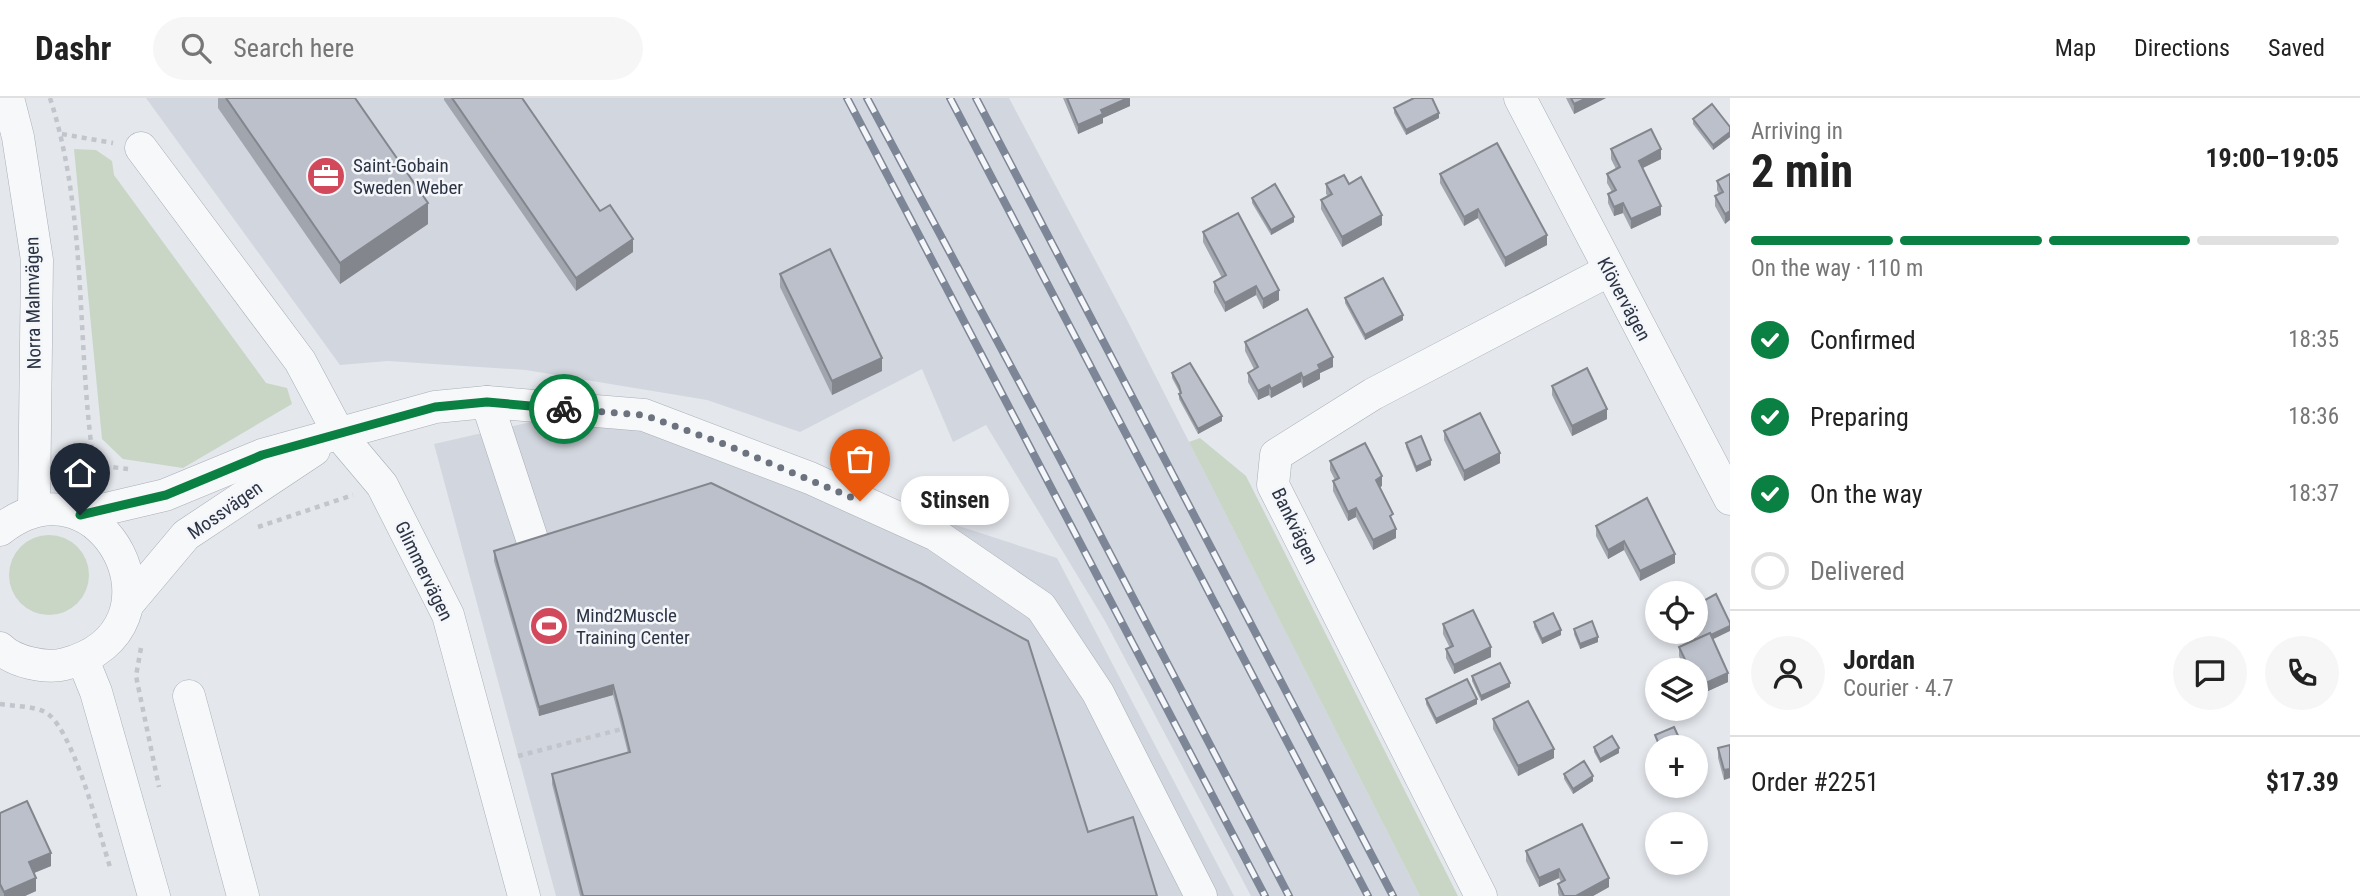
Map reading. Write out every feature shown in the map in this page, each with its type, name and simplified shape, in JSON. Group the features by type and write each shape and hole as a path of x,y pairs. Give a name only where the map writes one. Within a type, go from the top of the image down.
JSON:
{"street":[{"name":"Norra Malmvägen","path":"8,98 19,137 37,260 34,511"},
{"name":"Klövervägen","path":"1520,98 1608,271 1730,499"},
{"path":"141,148 300,361 339,434"},
{"name":"Bankvägen","path":"1481,896 1273,485 1276,455 1373,394 1608,271"},
{"name":"Mossvägen","path":"80,515 166,495 262,455 435,407 487,402 644,415 810,478 936,536 1041,607 1098,693 1201,896"},
{"path":"487,402 535,548"},
{"name":"Mossvägen","path":"0,668 33,664 59,666 83,660 103,647 118,629 128,604 186,536 339,434"},
{"name":"Glimmervägen","path":"339,434 382,485 448,615 524,896"},
{"name":"Mossvägen","path":"34,511 55,510 80,515 104,530 116,543 127,568 128,604"},
{"path":"0,530 15,518 34,511"},
{"name":"Mossvägen","path":"0,648 33,664"},
{"path":"83,660 96,692 154,896"},
{"path":"189,696 243,896"}],"path":[{"path":"50,98 62,134 73,205 94,465"},
{"path":"62,134 141,148"},
{"path":"251,530 382,485"},
{"path":"143,639 136,676 160,796"},
{"path":"0,704 45,711 59,725 76,762 113,877"},
{"path":"488,765 622,729"}],"shaded area":[{"path":"146,98 1009,98 1126,318 1420,896 1251,896 1105,621 986,425 953,442 922,369 800,432 707,400 526,370 388,361 340,365"},
{"path":"562,415 642,423 1057,558 1234,896 556,896 434,444"}],"green space":[{"path":"74,149 96,150 112,161 114,175 266,383 287,388 292,404 183,468 123,459 102,439"},
{"path":"1200,438 1246,476 1458,896 1420,896 1189,442"},
{"path":"49,535 64,538 77,547 86,560 89,575 86,590 77,603 64,612 49,615 34,612 21,603 12,590 9,575 12,560 21,547 34,538"}],"building":[{"path":"226,98 355,98 428,203 340,263"},
{"path":"452,98 522,98 600,211 610,205 633,239 576,278"},
{"path":"1067,98 1128,98 1101,110 1103,114 1078,125"},
{"path":"1414,98 1432,98 1439,113 1406,130 1394,108"},
{"path":"1571,98 1587,98 1574,104"},
{"path":"1712,104 1730,127 1730,132 1713,145 1693,119"},
{"path":"1651,129 1661,149 1639,161 1661,206 1631,219 1623,203 1614,207 1608,194 1616,190 1607,174 1620,167 1611,149"},
{"path":"1497,143 1547,235 1505,258 1478,209 1464,217 1440,174"},
{"path":"1730,174 1730,211 1725,214 1715,196 1723,192 1717,181"},
{"path":"1344,175 1349,184 1361,177 1382,215 1342,237 1321,200 1332,194 1326,184"},
{"path":"1275,184 1294,217 1271,230 1252,198"},
{"path":"1238,213 1279,290 1263,299 1256,286 1225,303 1214,282 1226,275 1203,232"},
{"path":"830,249 882,358 832,381 780,274"},
{"path":"1383,278 1403,315 1365,335 1345,298"},
{"path":"1307,309 1333,357 1318,365 1320,369 1303,378 1301,373 1271,389 1269,385 1258,391 1248,373 1258,367 1245,342"},
{"path":"1190,363 1222,416 1198,429 1179,394 1179,386 1172,373"},
{"path":"1587,368 1607,409 1572,426 1552,386"},
{"path":"1480,413 1500,453 1464,471 1444,431"},
{"path":"1421,436 1431,460 1416,467 1406,443"},
{"path":"1365,443 1382,476 1376,480 1393,514 1390,516 1396,529 1373,540 1356,508 1348,512 1333,481 1339,478 1330,461"},
{"path":"711,483 922,584 1028,641 1088,832 1133,817 1157,896 583,896 552,774 630,752 622,719 613,685 539,707 494,551"},
{"path":"1647,498 1675,554 1640,571 1624,541 1608,550 1596,526"},
{"path":"1716,594 1730,623 1730,626 1711,635 1708,634 1708,598"},
{"path":"1473,610 1491,647 1454,665 1446,649 1453,646 1443,624"},
{"path":"1553,613 1561,630 1542,639 1534,622"},
{"path":"1592,621 1598,637 1580,644 1574,629"},
{"path":"1710,633 1728,673 1708,682 1708,658 1684,658 1679,647 1686,644 1708,644"},
{"path":"1500,663 1510,683 1481,696 1472,676"},
{"path":"1467,679 1477,699 1436,719 1426,699"},
{"path":"1528,701 1554,749 1518,766 1493,719"},
{"path":"1674,727 1678,735 1655,735"},
{"path":"1612,736 1619,748 1600,759 1594,747"},
{"path":"1730,745 1730,769 1724,770 1718,748"},
{"path":"1584,761 1593,776 1573,789 1564,774"},
{"path":"27,801 51,853 29,862 36,878 4,892 0,884 0,813"},
{"path":"1582,824 1609,878 1576,896 1564,896 1558,884 1565,880 1559,869 1539,878 1526,851"}],"railway":[{"path":"847,98 1265,896"},
{"path":"867,98 1061,460 1289,896"},
{"path":"950,98 1368,896"},
{"path":"976,98 1393,896"}],"way so far":[{"path":"564,409 644,415 810,478 860,501"}],"place":[{"name":"Saint-Gobain Sweden Weber","path":"326,176"},
{"name":"Stinsen","path":"860,501"},
{"name":"Mind2Muscle Training Center","path":"549,626"}],"route":[{"path":"80,515 166,495 262,455 435,407 487,402 564,409"}]}
